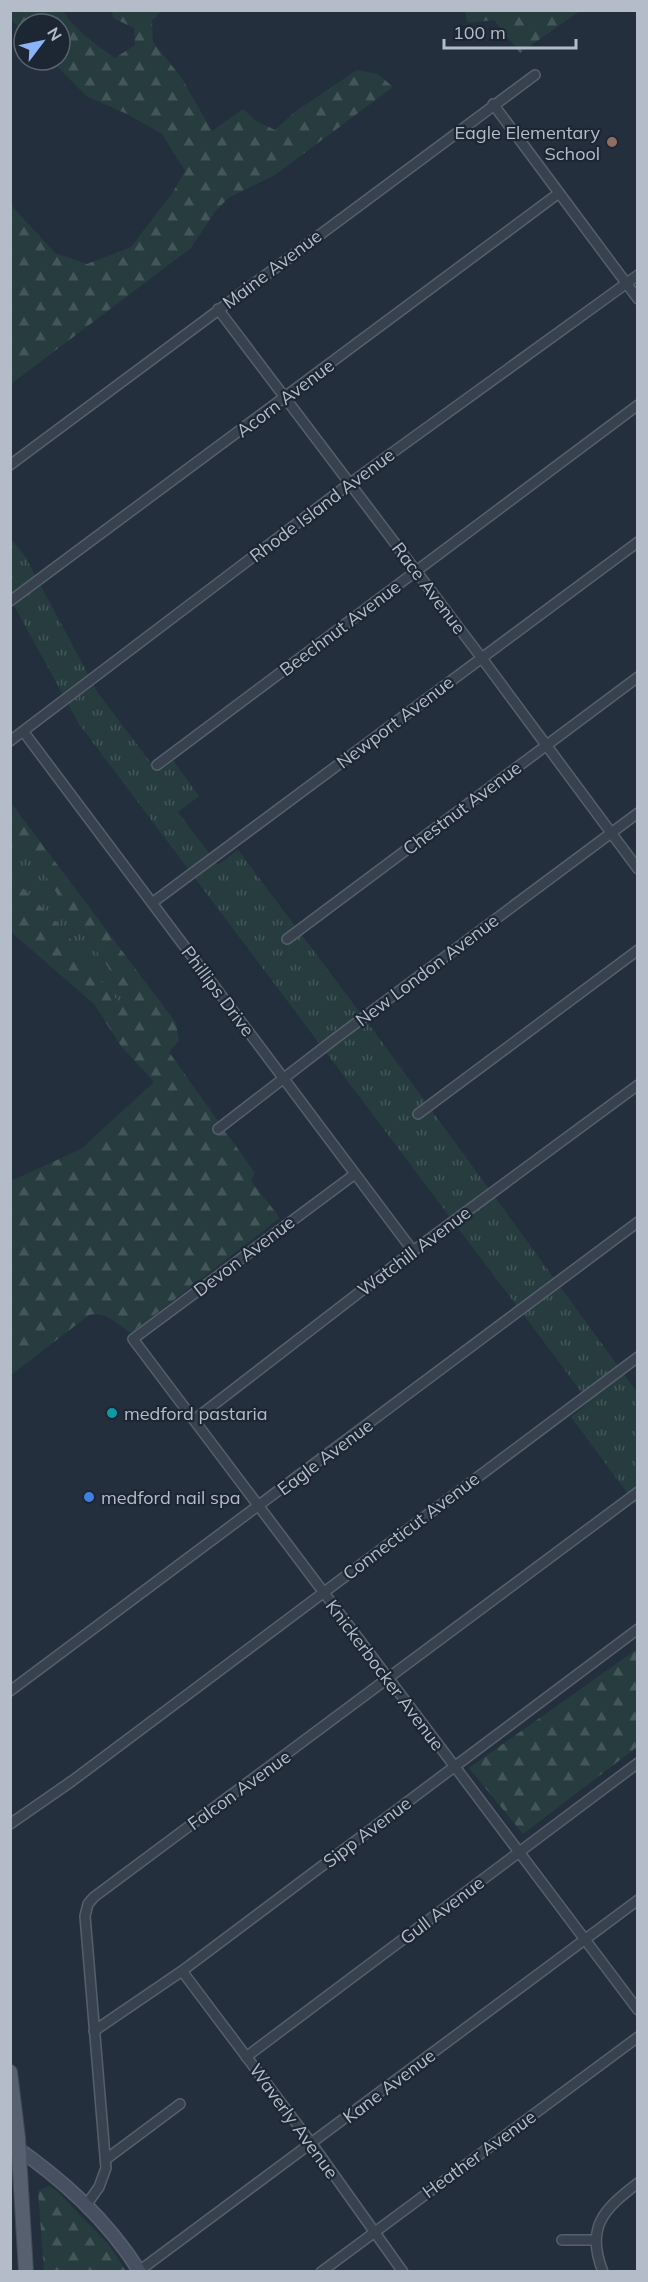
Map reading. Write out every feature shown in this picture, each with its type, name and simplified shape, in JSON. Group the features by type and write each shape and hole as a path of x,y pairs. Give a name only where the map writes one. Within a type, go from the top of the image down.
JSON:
{"main road":[{"path":"10,2072 14,2145 26,2267"},
{"path":"14,2145 60,2178 87,2204 115,2235 140,2271"}],"street":[{"name":"Maine Avenue","path":"10,465 535,75"},
{"path":"493,104 638,299"},
{"name":"Acorn Avenue","path":"10,602 559,194"},
{"name":"Rhode Island Avenue","path":"10,741 349,484 638,274"},
{"name":"Race Avenue","path":"218,309 284,399 482,657 638,869"},
{"name":"Beechnut Avenue","path":"157,765 638,405"},
{"name":"Newport Avenue","path":"152,903 638,542"},
{"name":"Chestnut Avenue","path":"287,939 638,677"},
{"name":"Phillips Drive","path":"23,731 413,1251"},
{"name":"New London Avenue","path":"218,1129 638,813"},
{"path":"418,1114 638,950"},
{"name":"Watchill Avenue","path":"194,1420 413,1251 638,1085"},
{"name":"Devon Avenue","path":"133,1339 355,1173"},
{"name":"Eagle Avenue","path":"10,1691 638,1222"},
{"name":"Knickerbocker Avenue","path":"133,1339 638,2010"},
{"name":"Connecticut Avenue","path":"10,1824 81,1774 638,1357"},
{"name":"Falcon Avenue","path":"87,2204 104,2178 105,2160 85,1916 88,1904 94,1897 638,1492"},
{"name":"Sipp Avenue","path":"94,2031 182,1971 638,1629"},
{"name":"Gull Avenue","path":"246,2057 638,1763"},
{"name":"Kane Avenue","path":"140,2271 638,1900"},
{"name":"Waverly Avenue","path":"182,1971 312,2144 403,2271"},
{"name":"Heather Avenue","path":"321,2271 638,2037"},
{"path":"105,2160 180,2104"},
{"path":"603,2271 598,2259 596,2229 616,2200 638,2182"},
{"path":"562,2240 595,2240"}],"green space":[{"path":"11,10 64,12 12,12 11,20"},
{"path":"112,11 161,11 152,21 153,42 181,77 212,131 243,109 256,121 275,130 296,111 357,70 378,74 393,87 275,175 228,198 214,213 191,248 11,384 11,205 55,253 87,264 131,247 173,192 185,171 162,134 127,114 86,96 63,72 72,72 72,22 115,58 135,45 134,28 113,18"},
{"path":"465,11 580,11 520,53 494,20 467,23"},
{"path":"10,538 25,556 98,693 151,763 167,752 199,796 178,812 218,865 238,850 376,1034 637,1392 637,1506 571,1417 589,1402 79,724 11,600"},
{"path":"11,803 176,1023 179,1041 169,1052 255,1173 251,1181 280,1218 131,1333 106,1317 89,1315 11,1375 11,1181 81,1149 154,1082 121,1046 94,1004 11,932 11,876 64,930 108,991 128,1010 108,967 55,891 37,860 11,835"},
{"path":"11,835 37,860 55,891 108,967 129,1012 108,991 64,930 11,876"},
{"path":"637,1649 637,1747 523,1834 469,1768"},
{"path":"49,2186 57,2191 109,2245 126,2271 44,2271 38,2191"}],"place":[{"name":"Eagle Elementary School","path":"612,142"},
{"name":"medford pastaria","path":"112,1413"},
{"name":"medford nail spa","path":"89,1497"}]}
